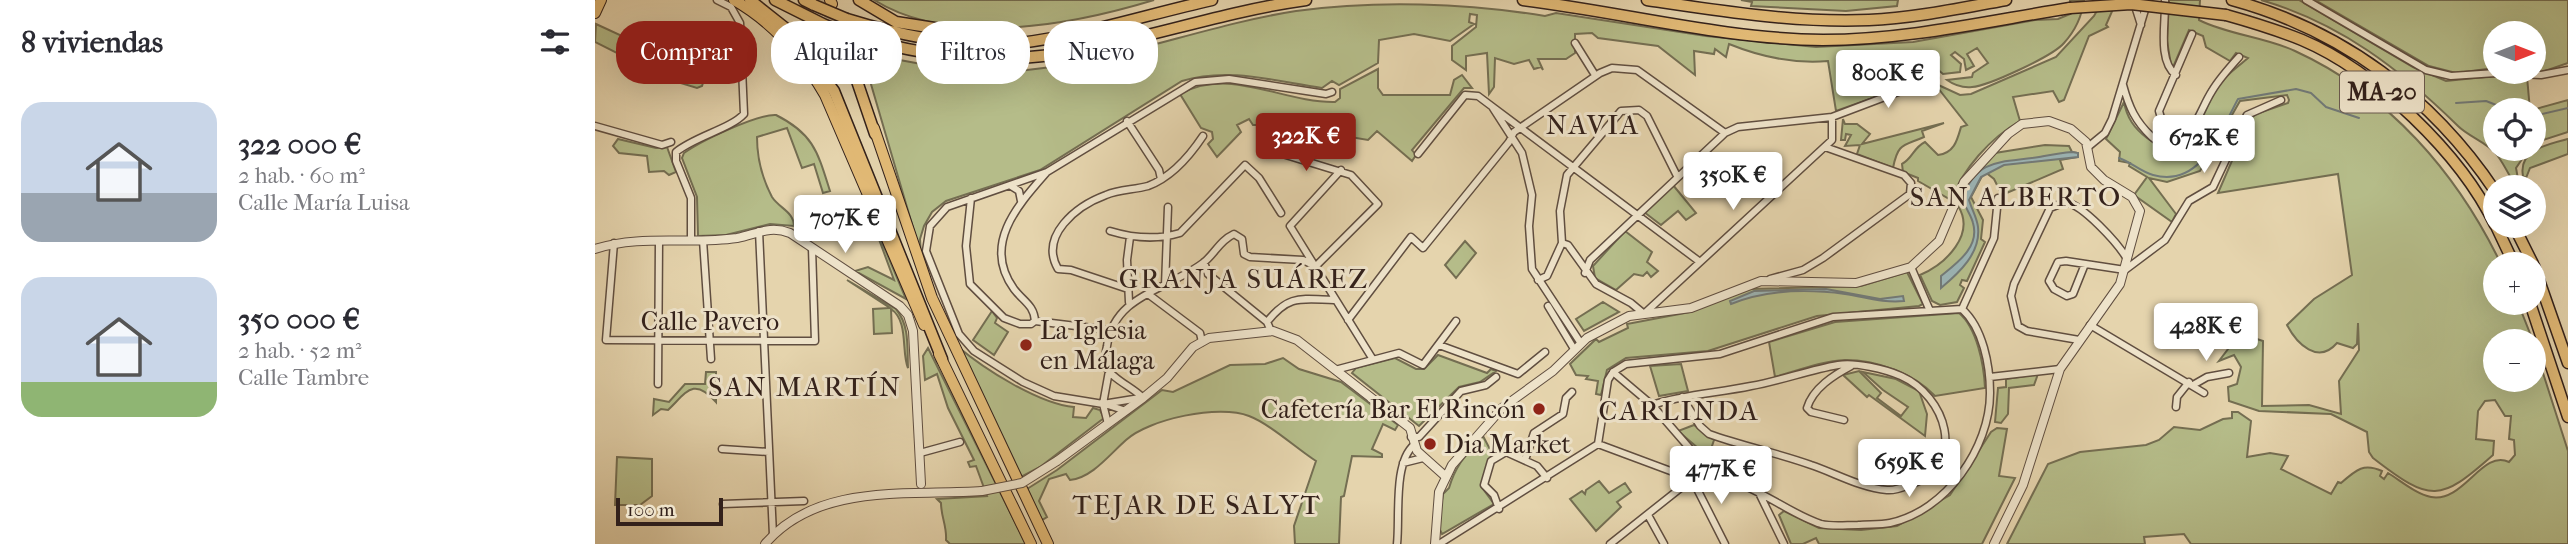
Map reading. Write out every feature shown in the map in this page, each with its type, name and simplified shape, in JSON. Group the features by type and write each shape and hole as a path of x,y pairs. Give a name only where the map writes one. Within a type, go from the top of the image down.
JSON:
{"highway":[{"path":"750,0 789,31 834,90 942,359"},
{"path":"775,0 817,21"},
{"path":"859,0 896,22 918,27 1037,40"},
{"path":"809,3 847,19 944,41 991,44 1037,40 1212,0"},
{"path":"902,50 945,56 1015,57 1072,52 1196,21 1306,0"},
{"name":"MA-20","path":"1523,0 1738,32 1820,40 1884,38 2070,8 2131,4 2226,15 2303,41 2343,64 2391,99 2440,144 2483,201"},
{"path":"1647,0 1763,17 1832,20 1906,17 2006,0"},
{"name":"MA-20","path":"2232,0 2263,9 2332,38 2388,74 2444,125 2483,175"},
{"path":"861,84 876,134"},
{"path":"2546,301 2568,362"},
{"path":"2534,315 2568,417"}],"main road":[{"path":"595,13 601,0"},
{"path":"734,0 759,15 783,36 811,71 825,95 905,289 942,359 1031,544"},
{"path":"876,134 932,298 1048,544"}],"street":[{"path":"691,240 691,198 676,161 676,152 701,135 737,121 744,114 740,23 736,13 717,0"},
{"path":"2133,0 2141,25"},
{"path":"1994,544 2023,485 2060,369 2120,284 2125,270 2140,211 2138,202 2091,167 2087,159 2088,147 2105,133 2123,85 2148,0"},
{"path":"2165,0 2167,60 2170,71 2176,75"},
{"path":"2306,0 2426,69 2451,76 2495,73 2541,75 2568,70"},
{"path":"2179,144 2165,132 2159,111 2192,34"},
{"path":"1575,43 1595,75"},
{"path":"2123,85 2131,113 2145,131 2168,145 2179,144 2188,137 2211,92 2239,57"},
{"path":"1347,320 1411,237 1423,248 1512,136 1595,75 1612,68 1637,70 1725,133"},
{"path":"1585,273 1590,260 1725,133 1738,127 1832,117 1935,78"},
{"path":"1126,411 1103,404 1069,400 1033,388 981,356 960,334 926,251 926,238 937,215 947,207 1047,172 1180,88 1210,79 1326,94 1332,92"},
{"path":"1418,154 1465,95 1478,96 1523,127 1700,262"},
{"path":"2085,264 2073,294 2067,296 2055,289 2049,281 2058,262 2085,264 2125,270 2165,240 2192,198 2213,187 2247,115 2281,100"},
{"path":"1494,108 1522,153 1532,195 1532,270 1577,346"},
{"path":"1538,280 1547,276 1562,243 1562,187 1567,175 1615,115 1627,109 1639,110 1647,116 1677,176"},
{"path":"1644,313 1832,140 1832,117"},
{"path":"1127,121 1159,170 1161,179"},
{"path":"1761,281 1856,283 1912,267 1940,241 1964,182 2014,129 2031,122 2054,121 2069,128 2088,147"},
{"path":"595,126 662,145 671,142"},
{"path":"1128,289 1071,270 1058,269 1051,246 1059,230 1071,216 1089,202 1107,194 1147,186 1161,179 1181,165 1203,136"},
{"path":"1436,541 1439,492 1445,476 1499,411 1553,371 1577,346 1616,321 1644,313 1674,312 1691,308 1761,281 1803,270 1910,194 1911,183 1904,175 1825,146"},
{"path":"1276,152 1351,175 1378,204 1314,267"},
{"path":"1110,231 1130,237 1180,233 1245,165 1259,178 1281,213"},
{"path":"1341,170 1290,226 1372,358"},
{"path":"1035,320 1032,307 1015,290 1002,260 1001,249 1008,220 1047,172"},
{"path":"1011,186 1019,191 1021,201"},
{"path":"971,198 966,246 970,284 1004,318 1020,324 1031,324 1035,320"},
{"path":"1962,309 1994,238 1998,198"},
{"path":"2079,340 2028,331 2018,326 2013,314 2014,284 2050,208 2064,202 2079,207 2119,247 2127,259"},
{"path":"1165,286 1168,207"},
{"path":"595,249 614,243 739,237 779,229 790,233 900,306 908,315 913,331 920,453 921,484 917,491 909,494"},
{"path":"759,231 773,535"},
{"path":"1143,398 1109,371 1105,362 1109,330 1129,302 1165,286 1203,262 1219,244 1238,234 1242,239 1244,254 1303,260 1314,267"},
{"path":"1129,302 1130,237"},
{"path":"702,240 711,359"},
{"path":"658,384 659,241"},
{"name":"Calle Pavero","path":"614,243 606,340 815,341 812,248"},
{"path":"1562,243 1568,245 1585,273 1596,284 1644,313"},
{"path":"1203,262 1208,274 1267,322 1271,331"},
{"path":"1912,267 1930,311"},
{"path":"1148,294 1200,333 1202,342"},
{"path":"1267,322 1285,303 1293,299 1334,300"},
{"path":"1548,306 1577,346"},
{"path":"1447,544 1453,537 1598,444 1604,396 1613,372 1626,364 1720,354 1833,317 1962,309"},
{"path":"1613,372 1652,405 1698,458 1729,481 1821,524 1833,526 1891,523 1929,505 1953,488 1986,432 1990,377 1977,328 1962,309"},
{"path":"1035,320 1109,330"},
{"path":"1335,370 1399,353 1423,365 1455,321"},
{"path":"2090,325 2204,393"},
{"path":"765,544 781,527 823,503 909,494 982,491 1022,483 1057,461 1143,398 1167,378 1192,347 1209,338 1271,331 1290,335 1410,428 1412,441 1423,458 1445,476"},
{"path":"1439,345 1518,374 1545,352"},
{"path":"1652,405 1682,397 1778,381 1840,364 1853,365 1899,375 1930,396 1939,411 1944,448 1937,470 1924,480 1887,490 1719,438 1700,426 1682,397"},
{"path":"1350,382 1347,374 1352,365"},
{"path":"1845,420 1811,412 1808,403 1833,375 1853,365"},
{"path":"1990,377 2060,369"},
{"path":"1108,424 1103,404 1109,371"},
{"path":"2176,407 2177,397 2191,383 2229,373"},
{"path":"1397,544 1403,463 1412,441 1419,437 1461,391 1486,385 1496,377"},
{"path":"1525,460 1534,433 1563,414 1566,398 1572,392"},
{"path":"1103,404 1143,398"},
{"path":"920,453 960,442"},
{"path":"1598,444 1692,479 1724,544"},
{"path":"722,449 769,452"},
{"path":"1499,509 1494,495 1484,485 1491,460 1506,452 1537,466 1547,478"},
{"path":"1403,463 1423,458"},
{"path":"1610,544 1692,479 1705,476 1729,481"},
{"path":"921,484 941,493"},
{"path":"1760,495 1784,544"},
{"path":"723,504 804,502"},
{"path":"1772,519 1774,512 1784,506"},
{"path":"1648,514 1664,544"},
{"path":"1429,544 1453,537"}],"green space":[{"path":"874,0 1154,0 1086,17 1044,21 1044,24 1030,26 1030,21 928,21 905,15"},
{"path":"1741,0 1898,0 1897,6 1846,11 1751,6 1752,2"},
{"path":"2070,0 2084,0 2080,17 2058,49 1992,82 1965,87 1947,80 1972,77 1973,73 1988,63 1977,48 1967,54 1974,66 1966,70 1964,59 1955,52 1951,55 1961,64 1960,72 1943,74 1929,62 1852,70 1850,76 1854,83 1891,82 1928,72 1929,78 1836,111 1828,61 1778,58 1729,44 1726,57 1715,49 1714,54 1694,51 1695,75 1658,46 1598,38 1592,33 1575,34 1575,53 1566,59 1538,59 1543,70 1541,67 1534,69 1529,60 1514,64 1495,58 1494,87 1489,94 1487,53 1466,56 1466,70 1452,60 1452,46 1476,27 1477,15 1470,14 1469,22 1474,24 1450,41 1414,34 1379,40 1378,63 1339,85 1332,81 1322,88 1234,75 1182,81 1040,170 946,201 932,212 924,226 920,239 921,255 871,84 902,84 902,60 916,63 916,84 1030,84 1030,70 1044,68 1044,84 1158,84 1158,43 1262,17 1358,5 1421,4 1545,16 1556,13 1706,36 1816,47 1913,42 2035,20 2058,19 2070,14"},
{"path":"2103,0 2117,0 2106,25 2108,27 2089,36 2064,100 2059,102 2053,91 2013,97 2020,121 1998,136 1979,155 1951,200 1918,181 1918,178 1903,172 1902,164 1921,144 1925,142 1938,155 1948,152 1954,146 1961,127 1967,125 1934,83 1960,95 1971,94 2056,57 2094,16"},
{"path":"2169,0 2200,0 2199,20 2295,51 2361,90 2390,113 2441,168 2463,198 2483,230 2483,238 2487,238 2495,252 2483,252 2483,315 2523,315 2528,329 2483,329 2483,392 2546,392 2546,382 2568,451 2568,544 2191,544 2184,534 2144,537 2145,544 2007,544 2048,464 2080,452 2146,445 2159,440 2174,427 2200,430 2223,419 2232,418 2232,412 2238,412 2251,421 2247,457 2270,453 2288,456 2281,469 2331,494 2338,482 2341,483 2361,469 2370,468 2382,471 2380,476 2384,479 2388,473 2420,493 2443,497 2490,463 2499,460 2509,462 2515,455 2514,440 2509,439 2511,416 2505,416 2495,400 2485,401 2478,411 2476,439 2494,441 2493,455 2460,482 2435,491 2422,489 2373,458 2369,452 2367,432 2331,414 2259,411 2229,401 2228,387 2237,384 2241,367 2234,355 2219,361 2235,340 2254,338 2263,341 2262,406 2309,405 2341,414 2339,381 2359,350 2358,323 2357,344 2353,348 2337,343 2323,352 2315,352 2302,345 2287,325 2314,299 2352,275 2338,174 2218,193 2250,119 2256,114 2288,103 2287,95 2240,101 2200,171 2167,182 2149,178 2176,214 2172,222 2134,195 2147,177 2129,166 2130,163 2119,161 2120,152 2106,139 2124,102 2129,118 2142,134 2162,146 2174,147 2193,133 2220,84 2248,58 2236,53 2230,61 2206,47 2203,36 2189,30 2174,65 2171,65 2167,41"},
{"path":"2261,0 2299,0 2413,67 2446,81 2483,77 2483,84 2528,84 2529,98 2483,98 2483,143 2462,130 2414,86 2367,50 2317,21"},
{"path":"2315,0 2568,0 2568,63 2546,71 2546,21 2483,21 2483,70 2456,73 2429,66"},
{"path":"596,24 616,33 616,52 595,42"},
{"path":"1378,69 1378,88 1383,95 1450,95 1454,80 1462,75 1472,88 1464,88 1412,150 1416,155 1412,161 1377,131 1368,140 1284,126 1276,149 1260,149 1262,125 1253,125 1249,119 1237,125 1241,132 1217,157 1208,144 1213,139 1212,132 1201,128 1180,94 1199,86 1237,84 1315,101 1335,102 1340,98 1340,89"},
{"path":"684,84 703,84 697,88"},
{"path":"2568,100 2568,132 2546,139 2546,106"},
{"path":"776,115 807,137 818,155 830,191 823,193 814,164 802,168 787,128 757,137 765,183 772,197 792,217 794,226 770,224 726,235 698,236 697,197 682,158 684,153 743,123"},
{"path":"1843,119 1845,124 1857,124 1870,134 1862,144 1944,123 1922,131 1924,137 1903,146 1897,153 1893,168 1857,154 1860,145 1845,146 1851,135 1846,134 1845,140 1841,140"},
{"path":"618,139 656,148 667,147 676,172 669,175 664,171 649,172 647,156 619,153 613,146"},
{"path":"2568,139 2568,154 2530,168 2527,175 2523,175 2525,161 2546,161 2546,145"},
{"path":"2045,145 2069,146 2072,152 2078,153 2078,157 2060,160 2063,169 2002,195 1994,179 1980,168 1995,153"},
{"path":"2521,161 2516,168 2517,175 2509,175 2502,162"},
{"path":"1978,171 1982,176 1971,197 1983,220 1981,239 1985,242 1967,281 1962,280 1960,285 1964,288 1957,302 1940,305 1932,301 1920,275 1948,256 1961,237 1963,217 1958,206 1966,185"},
{"path":"1673,185 1696,213 1686,220 1678,211 1661,225 1644,212"},
{"path":"866,204 906,299 855,271 868,267 894,280"},
{"path":"1625,231 1652,252 1647,262 1658,271 1651,277 1647,272 1643,276 1634,274 1616,290 1595,278 1593,266"},
{"path":"1465,241 1476,253 1456,278 1445,265"},
{"path":"1907,272 1923,304 1919,306 1817,316 1708,351 1626,358 1607,370 1601,395 1596,394 1598,381 1586,379 1588,376 1576,375 1570,364 1596,339 1599,342 1628,328 1627,324 1690,312 1749,289 1861,286"},
{"path":"847,280 896,309 906,330 908,368 897,314 891,309 892,333 874,334 873,309 890,308"},
{"path":"1603,302 1619,312 1584,331 1576,319"},
{"path":"992,311 997,318 995,323 1008,332 994,355 973,340"},
{"path":"1959,313 1975,337 1985,388 1935,396 1894,369 1869,362 1845,360 1827,362 1775,377 1769,342 1835,322"},
{"path":"957,346 1013,384 1045,399 1074,407 1073,417 1086,418 1093,408 1100,410 1104,418 1040,467 1019,478"},
{"path":"928,348 1026,544 950,544 946,540 941,503 937,499 987,496 976,466 970,467 968,462 974,460 948,408 937,374 925,380 923,356"},
{"path":"1438,355 1487,373 1491,369 1496,371 1480,382 1459,387 1419,426 1352,373 1356,368 1395,358 1416,369 1424,369"},
{"path":"1283,358 1299,369 1341,382 1398,425 1395,430 1383,424 1372,449 1382,454 1382,457 1352,456 1344,496 1341,497 1339,544 1295,544 1294,526 1316,461 1266,425 1236,413 1203,413 1167,420 1137,432 1086,475 1070,480 1066,474 1049,479 1039,501 1047,517 1042,520 1027,489 1057,470 1162,390 1173,392 1230,365 1265,364"},
{"path":"1681,364 1688,391 1659,396 1650,366"},
{"path":"1859,371 1881,393 1877,398 1901,416 1908,407 1863,372 1896,379 1919,391 1927,414 1925,436 1869,395 1867,397 1843,375"},
{"path":"706,372 716,372 716,402 701,390 690,390 668,410 661,409 653,415 654,399 669,402 685,384 705,384"},
{"path":"2038,374 2034,385 2009,388 2008,414 2001,423 1995,422 1998,388 2006,387 2006,379"},
{"path":"1694,425 1714,440 1710,452 1729,457 1726,472 1678,431"},
{"path":"1997,428 2007,429 1999,476 2015,478 1982,544 1819,544 1816,538 1803,544 1791,544 1779,515 1784,511 1819,528 1861,530 1897,526 1950,495 1991,432"},
{"path":"1483,436 1492,453 1481,486 1494,504 1442,534 1438,526 1443,494 1449,488 1462,460"},
{"path":"617,457 652,459 652,496 640,505 615,505"},
{"path":"1599,481 1609,493 1625,483 1631,492 1617,502 1621,507 1596,531 1570,499 1582,491 1585,494 1586,490"}],"water":[{"path":"2078,153 2078,157 2004,165 1981,177 1969,200 1977,220 1976,245 1967,262 1941,288 1941,276 1966,254 1973,240 1973,223 1963,198 1976,175 1993,164"},
{"path":"1826,289 1880,299 1903,296 1904,301 1888,301 1802,291 1773,293 1731,304 1730,301 1754,291"}],"waterway":[{"path":"2119,158 2153,175 2170,177 2184,174 2206,155 2238,99 2296,89 2311,93 2326,107 2359,118"},
{"path":"2456,103 2483,101"},
{"path":"2546,113 2568,108"}],"tunnel":[{"path":"821,0 832,21"}],"place":[{"name":"La Iglesia en Málaga","path":"1026,345"},
{"name":"Cafetería Bar El Rincón","path":"1539,409"},
{"name":"Dia Market","path":"1430,444"}],"district":[{"name":"NAVIA","path":"1593,124"},
{"name":"SAN ALBERTO","path":"2016,196"},
{"name":"GRANJA SUÁREZ","path":"1244,278"},
{"name":"SAN MARTÍN","path":"805,386"},
{"name":"CARLINDA","path":"1679,410"},
{"name":"TEJAR DE SALYT","path":"1197,504"}]}
